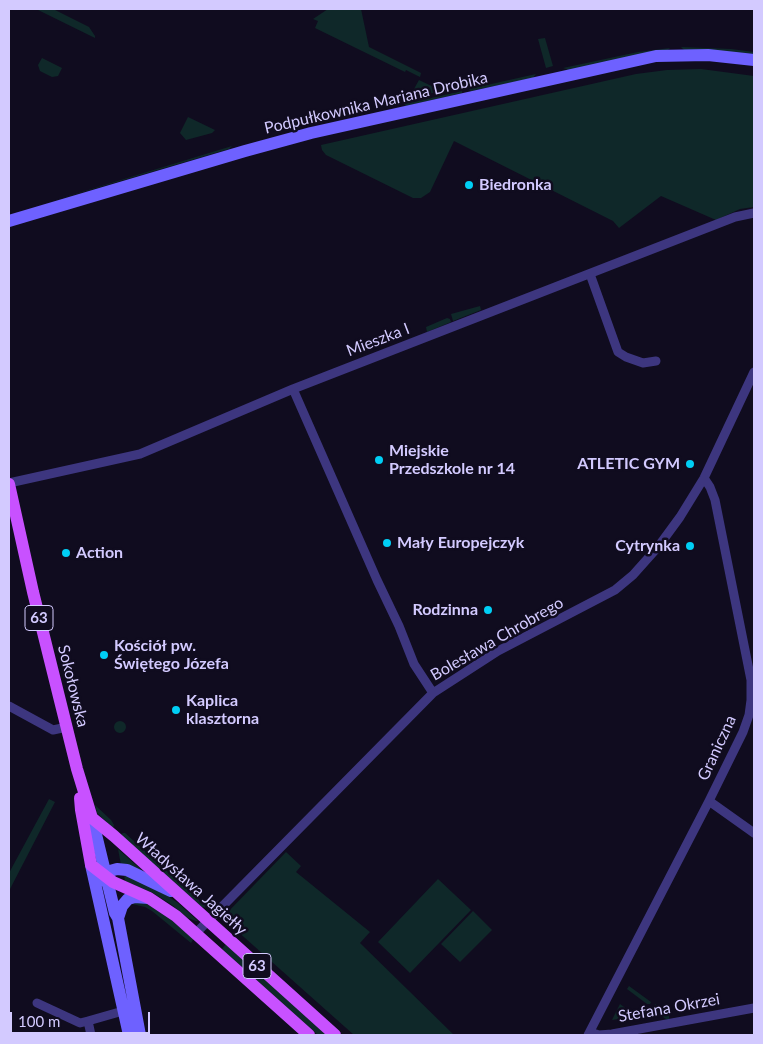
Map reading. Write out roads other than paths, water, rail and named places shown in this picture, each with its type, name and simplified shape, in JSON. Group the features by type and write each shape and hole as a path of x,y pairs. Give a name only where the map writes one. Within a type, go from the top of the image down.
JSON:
{"main road":[{"name":"Podpułkownika Mariana Drobika","path":"10,221 311,133 646,58 708,54 754,60"},
{"name":"Sokołowska","path":"9,484 66,727 79,778 92,818 115,913 118,918 140,1035"},
{"name":"Sokołowska","path":"79,778 81,810 91,865 130,1035"},
{"name":"Władysława Jagiełły","path":"92,818 335,1035"},
{"name":"Władysława Jagiełły","path":"91,865 113,882 163,906 310,1035"},
{"path":"96,890 101,880 110,871 117,869 127,870 180,896"},
{"path":"118,918 122,906 128,899 135,897 149,898"}],"street":[{"name":"Mieszka I","path":"9,484 140,454 293,389 735,218 754,213"},
{"path":"590,274 618,352 643,364 656,361"},
{"path":"704,478 754,372"},
{"path":"293,389 399,626 414,664 432,693"},
{"name":"Bolesława Chrobrego","path":"196,933 432,693 498,651 615,590 633,575 658,547 680,517 704,478"},
{"name":"Graniczna","path":"589,1034 709,801 743,732 749,715 751,680 715,500 704,478"},
{"path":"9,706 53,730 66,727"},
{"path":"709,801 754,833"},
{"path":"37,1003 80,1023 123,1011"},
{"name":"Stefana Okrzei","path":"589,1034 612,1034 754,1008"},
{"path":"88,1021 91,1035"}],"place":[{"name":"Biedronka","path":"469,185"},
{"name":"Miejskie Przedszkole nr 14","path":"379,460"},
{"name":"ATLETIC GYM","path":"690,464"},
{"name":"Mały Europejczyk","path":"387,543"},
{"name":"Cytrynka","path":"690,546"},
{"name":"Action","path":"66,553"},
{"name":"Rodzinna","path":"488,610"},
{"name":"Kościół pw. Świętego Józefa","path":"104,655"},
{"name":"Kaplica klasztorna","path":"176,710"}]}
